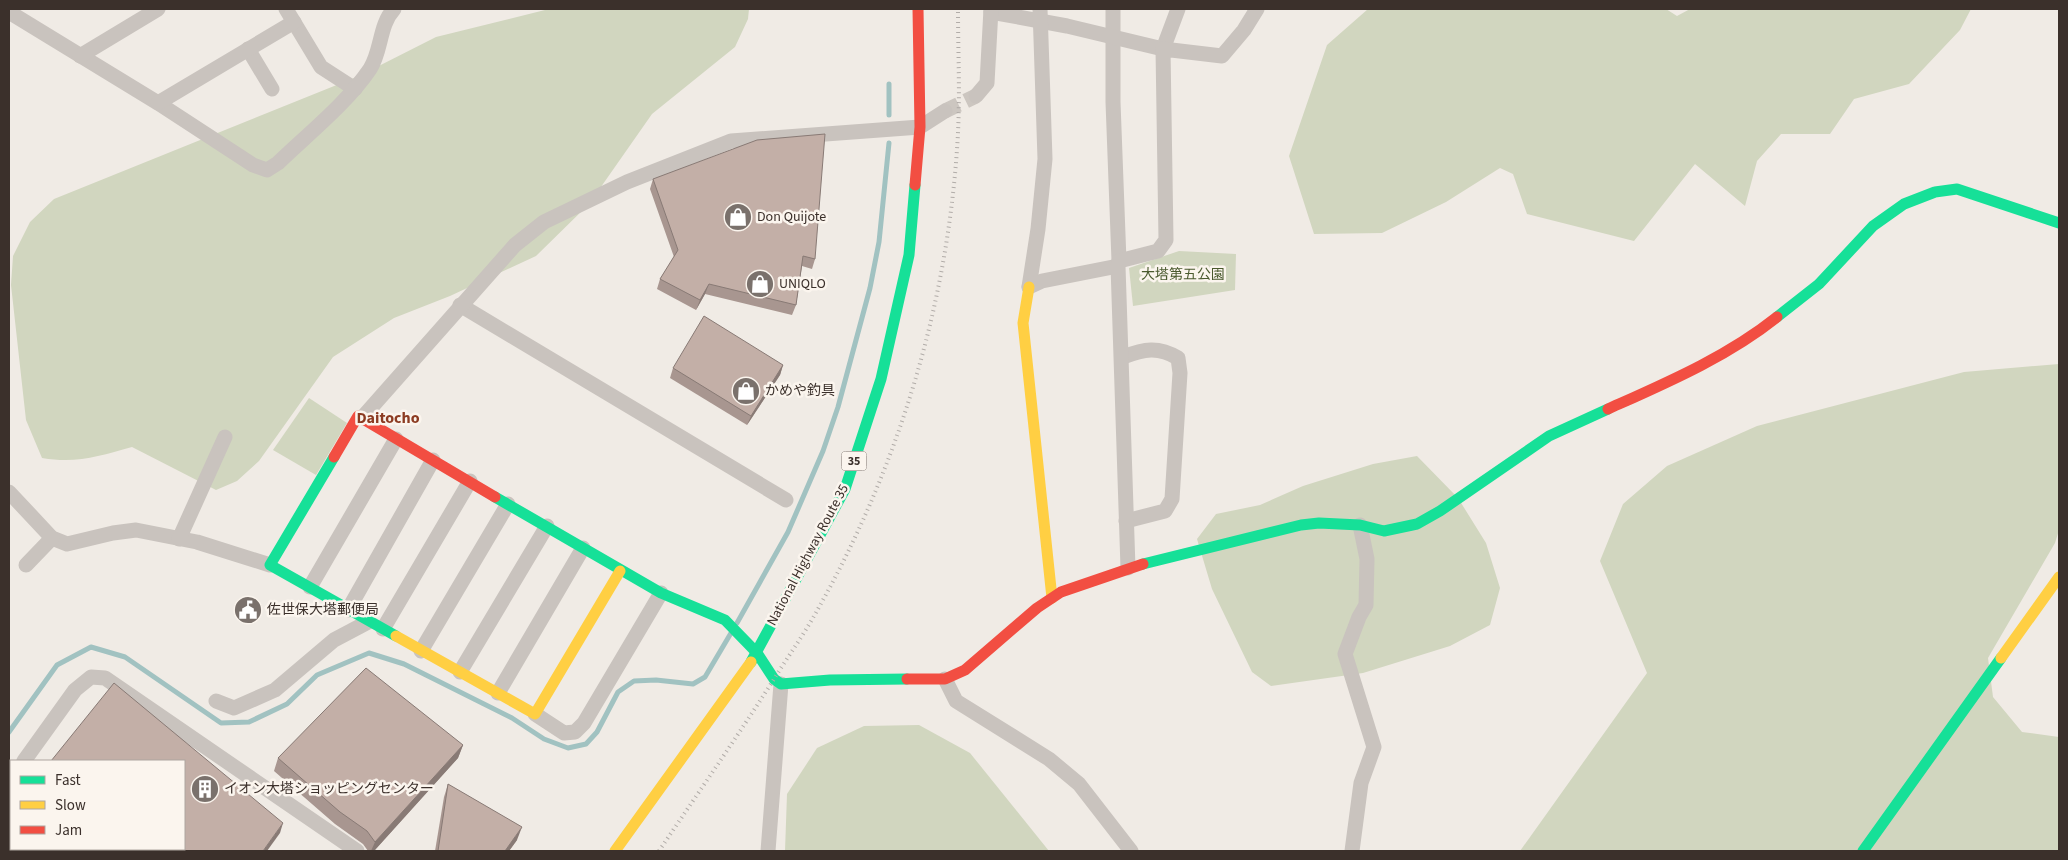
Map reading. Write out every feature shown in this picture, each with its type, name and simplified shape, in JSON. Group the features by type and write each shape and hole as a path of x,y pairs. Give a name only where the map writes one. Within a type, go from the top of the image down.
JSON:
{"main road":[{"name":"National Highway Route 35","path":"615,851 756,653 845,489 881,379 909,255 920,127 918,9"},
{"path":"620,571 535,714 382,630 270,565 358,416 620,571 661,593 725,620 741,634 774,679 781,684 830,680 944,679 965,670 1010,630 1061,592 1128,568 1301,525 1319,523 1360,525 1384,531 1416,524 1440,510 1549,436 1666,383 1756,334 1818,284 1873,226 1904,204 1935,192 1957,190 2059,223"},
{"path":"1029,287 1023,323 1052,598"},
{"path":"1863,851 2059,576"}],"street":[{"path":"80,56 158,9"},
{"path":"286,9 321,67 355,88"},
{"path":"9,12 158,103 253,165 267,170 278,163 355,88 371,68 380,45 386,17 394,9"},
{"path":"1113,9 1128,568"},
{"path":"1029,287 1042,281 1119,264 1158,251 1166,240 1163,49 1178,9"},
{"path":"976,96 987,83 991,10 1039,14 1163,49 1222,56 1244,30 1258,9"},
{"path":"1029,287 1038,229 1045,159 1039,14"},
{"path":"158,103 294,22"},
{"path":"248,49 272,89"},
{"path":"362,418 515,245 544,222 627,182 731,140 920,127 945,111"},
{"path":"460,305 786,500"},
{"path":"1123,357 1139,351 1165,350 1178,358 1180,373 1172,499 1165,511 1126,521"},
{"path":"179,539 225,437"},
{"path":"310,587 396,438"},
{"path":"348,610 433,460"},
{"path":"382,630 470,481"},
{"path":"9,492 52,538 67,544 113,533 136,530 179,539 270,565"},
{"path":"421,651 508,504"},
{"path":"1352,851 1361,783 1374,747 1345,654 1359,617 1366,605 1367,559 1360,525"},
{"path":"460,672 546,526"},
{"path":"26,565 52,538"},
{"path":"498,693 583,548"},
{"path":"535,714 564,733 575,732 584,723 661,593"},
{"path":"216,701 234,708 275,690 334,640 368,622"},
{"path":"25,760 75,690 90,677 105,678 357,851"},
{"path":"944,679 956,701 1049,758 1079,784 1131,851"},
{"path":"768,851 777,756 781,684"}],"green space":[{"path":"549,9 749,9 748,19 735,47 652,114 589,204 536,256 450,296 394,318 333,357 259,461 237,481 216,490 132,447 77,460 42,458 26,420 11,285 13,256 30,222 54,199 359,76 436,37"},
{"path":"1368,9 1666,9 1677,16 1690,9 1971,9 1960,30 1909,84 1854,99 1830,134 1781,134 1757,161 1745,206 1695,164 1634,241 1527,214 1513,174 1500,168 1446,202 1382,233 1314,234 1289,156 1327,45"},
{"name":"大塔第五公園","path":"1179,251 1236,254 1235,290 1133,306 1129,268"},
{"path":"2059,364 2059,530 2055,543 1988,658 1993,697 2022,732 2059,737 2059,851 1520,851 1647,673 1600,561 1623,504 1667,466 1757,426 1964,372"},
{"path":"309,398 347,423 316,475 273,450"},
{"path":"1417,456 1458,498 1486,543 1500,588 1490,625 1450,646 1363,673 1271,686 1252,672 1212,589 1197,539 1216,514 1260,505 1303,486 1373,464"},
{"path":"919,725 970,753 1049,851 785,851 787,794 817,748 864,726"}],"building":[{"name":"Don Quijote","path":"825,134 815,259 803,256 796,305 709,284 700,300 660,279 678,250 653,179 757,140"},
{"path":"704,316 783,365 751,416 673,368"},
{"path":"366,668 463,745 375,842 367,831 340,812 278,758"},
{"name":"イオン大塔ショッピングセンター","path":"114,683 283,823 263,851 9,851 10,812 10,850 185,850 185,760 52,760"},
{"path":"448,784 522,827 505,851 438,851"}],"waterway":[{"path":"889,84 889,115"},
{"path":"737,623 788,532 823,451 838,407 870,288 879,242 889,143"},
{"path":"9,732 57,665 91,647 125,657 221,723 249,722 287,704 317,675 369,653 404,664 512,718 544,739 568,748 586,744 597,732 618,692 634,681 656,680 693,684 705,677 731,633"}],"tunnel":[{"path":"945,111 976,96"}],"railway":[{"path":"659,851 814,616 847,554 873,497 896,439 931,319 944,258 953,196 958,133 958,9"}],"traffic: fast":[{"path":"751,662 845,489 881,379 909,255 915,185"},
{"path":"1777,317 1819,284 1873,226 1904,204 1935,192 1957,189 2059,223"},
{"path":"1143,564 1301,525 1319,523 1360,525 1384,531 1417,524 1440,511 1549,436 1608,409"},
{"path":"334,457 270,565 396,636"},
{"path":"495,497 661,593 725,620 757,653 774,679 781,684 830,680 907,679"},
{"path":"1863,851 2001,658"}],"traffic: slow":[{"path":"1029,287 1023,323 1052,598"},
{"path":"396,636 535,714 620,571"},
{"path":"2001,658 2059,577"},
{"path":"615,851 751,662"}],"traffic: jam":[{"path":"915,185 920,127 918,9"},
{"path":"1608,409 1717,357 1738,345 1777,317"},
{"path":"334,457 358,416 495,497"},
{"path":"907,679 945,679 965,670 1037,608 1061,592 1143,564"}],"place":[{"name":"Don Quijote","path":"738,217"},
{"name":"UNIQLO","path":"760,284"},
{"name":"かめや釣具","path":"746,391"},
{"name":"佐世保大塔郵便局","path":"248,610"},
{"name":"イオン大塔ショッピングセンター","path":"205,789"}],"district":[{"name":"Daitocho","path":"388,418"}]}
